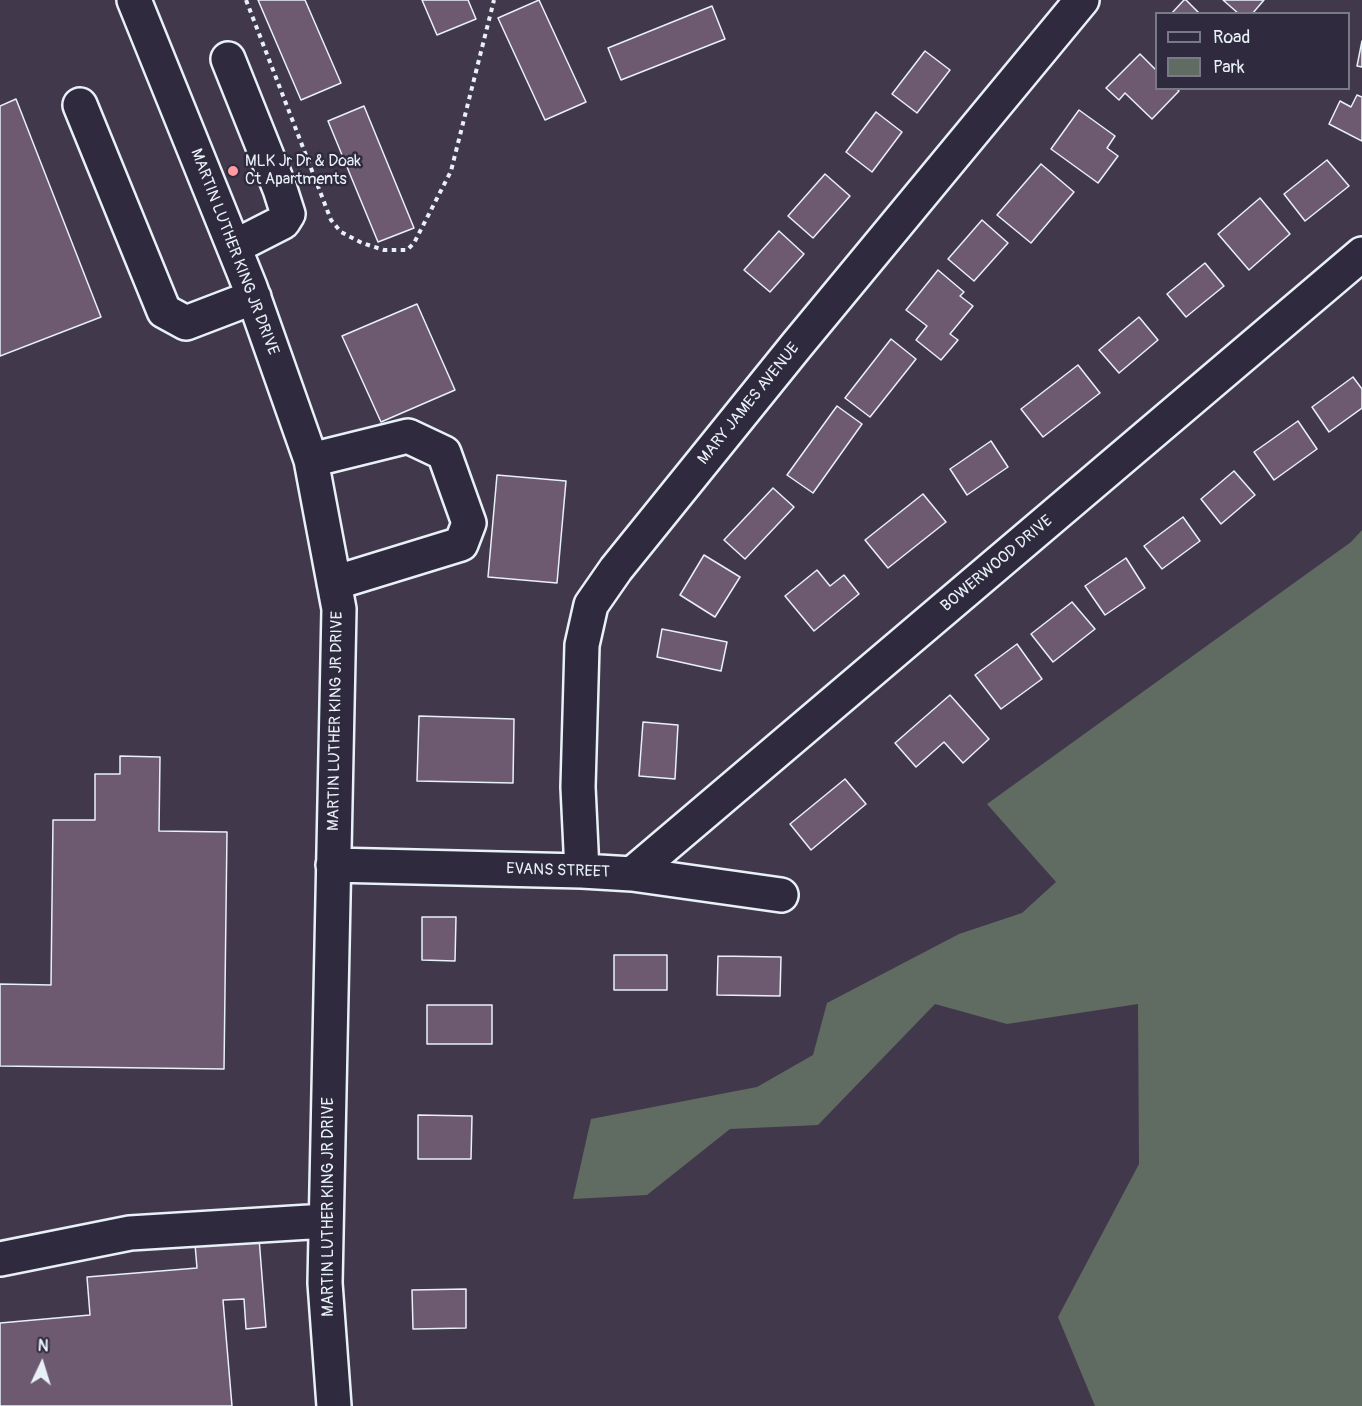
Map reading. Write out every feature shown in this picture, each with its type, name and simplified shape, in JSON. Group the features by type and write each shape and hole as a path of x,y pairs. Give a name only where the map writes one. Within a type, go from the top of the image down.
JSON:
{"street":[{"name":"MARTIN LUTHER KING JR DRIVE","path":"134,0 254,297 311,460 339,609 325,1283 334,1406"},
{"name":"MARY JAMES AVENUE","path":"582,871 578,788 582,645 591,605 616,569 796,346 1082,0"},
{"path":"228,59 288,213 283,222 234,248"},
{"path":"80,105 165,311 186,323 254,297"},
{"name":"BOWERWOOD DRIVE","path":"632,874 1362,254"},
{"path":"311,460 408,436 444,453 469,523 461,544 334,583"},
{"name":"EVANS STREET","path":"333,865 632,874 781,895"},
{"path":"0,1259 130,1233 326,1221"}],"path":[{"path":"246,0 331,220 341,232 362,243 384,249 407,250 414,243 451,171 494,0"}],"green space":[{"path":"1362,530 1362,1406 1095,1406 1058,1317 1139,1164 1138,1004 1007,1024 935,1004 818,1125 730,1129 647,1195 573,1199 591,1119 757,1087 813,1055 827,1003 959,934 1022,913 1056,882 987,804 1351,542"}],"building":[{"path":"258,0 305,0 341,83 301,100"},
{"path":"422,0 468,0 476,19 437,35"},
{"path":"539,0 586,102 545,120 498,18"},
{"path":"1186,0 1198,12 1173,12"},
{"path":"1223,0 1264,0 1254,12 1237,12"},
{"path":"712,6 725,39 621,80 608,48"},
{"path":"1362,41 1362,67 1357,66"},
{"path":"925,51 950,70 917,113 892,94"},
{"path":"1140,54 1155,69 1155,90 1179,91 1152,119 1125,93 1119,100 1106,88"},
{"path":"1357,95 1362,97 1362,141 1329,124 1340,101 1351,107"},
{"path":"16,99 101,317 0,356 0,106"},
{"path":"364,106 414,228 378,242 328,121"},
{"path":"1079,110 1115,136 1107,148 1118,156 1098,183 1051,149"},
{"path":"876,112 902,132 872,172 846,152"},
{"path":"1327,160 1349,186 1305,221 1284,194"},
{"path":"1041,164 1074,192 1031,243 997,215"},
{"path":"825,174 850,196 813,238 788,216"},
{"path":"1260,198 1290,234 1249,270 1218,234"},
{"path":"982,220 1008,243 974,281 948,259"},
{"path":"779,231 804,254 770,292 744,270"},
{"path":"1205,263 1224,286 1186,317 1167,294"},
{"path":"938,270 964,292 960,296 973,306 950,334 958,340 941,360 916,340 927,326 906,310"},
{"path":"417,304 455,390 381,422 342,336"},
{"path":"1139,317 1158,340 1119,373 1099,350"},
{"path":"891,339 916,359 870,417 845,398"},
{"path":"1078,365 1100,393 1043,437 1021,409"},
{"path":"1353,377 1362,389 1362,408 1329,432 1312,407"},
{"path":"837,406 862,424 813,493 787,475"},
{"path":"1298,421 1317,449 1274,480 1254,452"},
{"path":"991,441 1008,467 967,495 950,469"},
{"path":"1234,471 1255,495 1221,524 1201,499"},
{"path":"497,475 566,481 557,583 488,577"},
{"path":"773,488 794,507 745,559 724,540"},
{"path":"923,494 946,522 888,568 865,540"},
{"path":"1183,517 1200,541 1162,569 1144,546"},
{"path":"704,555 740,577 715,617 680,595"},
{"path":"1126,558 1145,588 1105,615 1085,586"},
{"path":"817,570 830,586 844,575 859,594 814,631 785,596"},
{"path":"1072,602 1095,629 1053,662 1031,634"},
{"path":"662,629 727,642 721,671 657,657"},
{"path":"1017,644 1042,679 1001,709 975,675"},
{"path":"950,695 989,739 963,763 944,742 916,767 895,743"},
{"path":"419,716 514,719 513,783 417,781"},
{"path":"643,722 678,725 675,779 639,776"},
{"path":"120,756 160,757 159,831 227,832 224,1069 0,1066 0,984 51,985 53,820 95,820 95,774 120,774"},
{"path":"845,779 866,804 811,850 790,824"},
{"path":"422,917 456,917 455,961 422,960"},
{"path":"614,955 667,955 667,990 614,990"},
{"path":"718,956 781,957 780,996 717,995"},
{"path":"427,1005 492,1005 492,1044 427,1044"},
{"path":"418,1115 472,1116 471,1159 418,1159"},
{"path":"259,1238 266,1327 246,1329 244,1299 223,1300 232,1406 0,1406 0,1323 90,1315 87,1277 197,1268 195,1244"},
{"path":"466,1289 466,1328 413,1329 412,1290"}],"place":[{"name":"MLK Jr Dr & Doak Ct Apartments","path":"233,171"}]}
